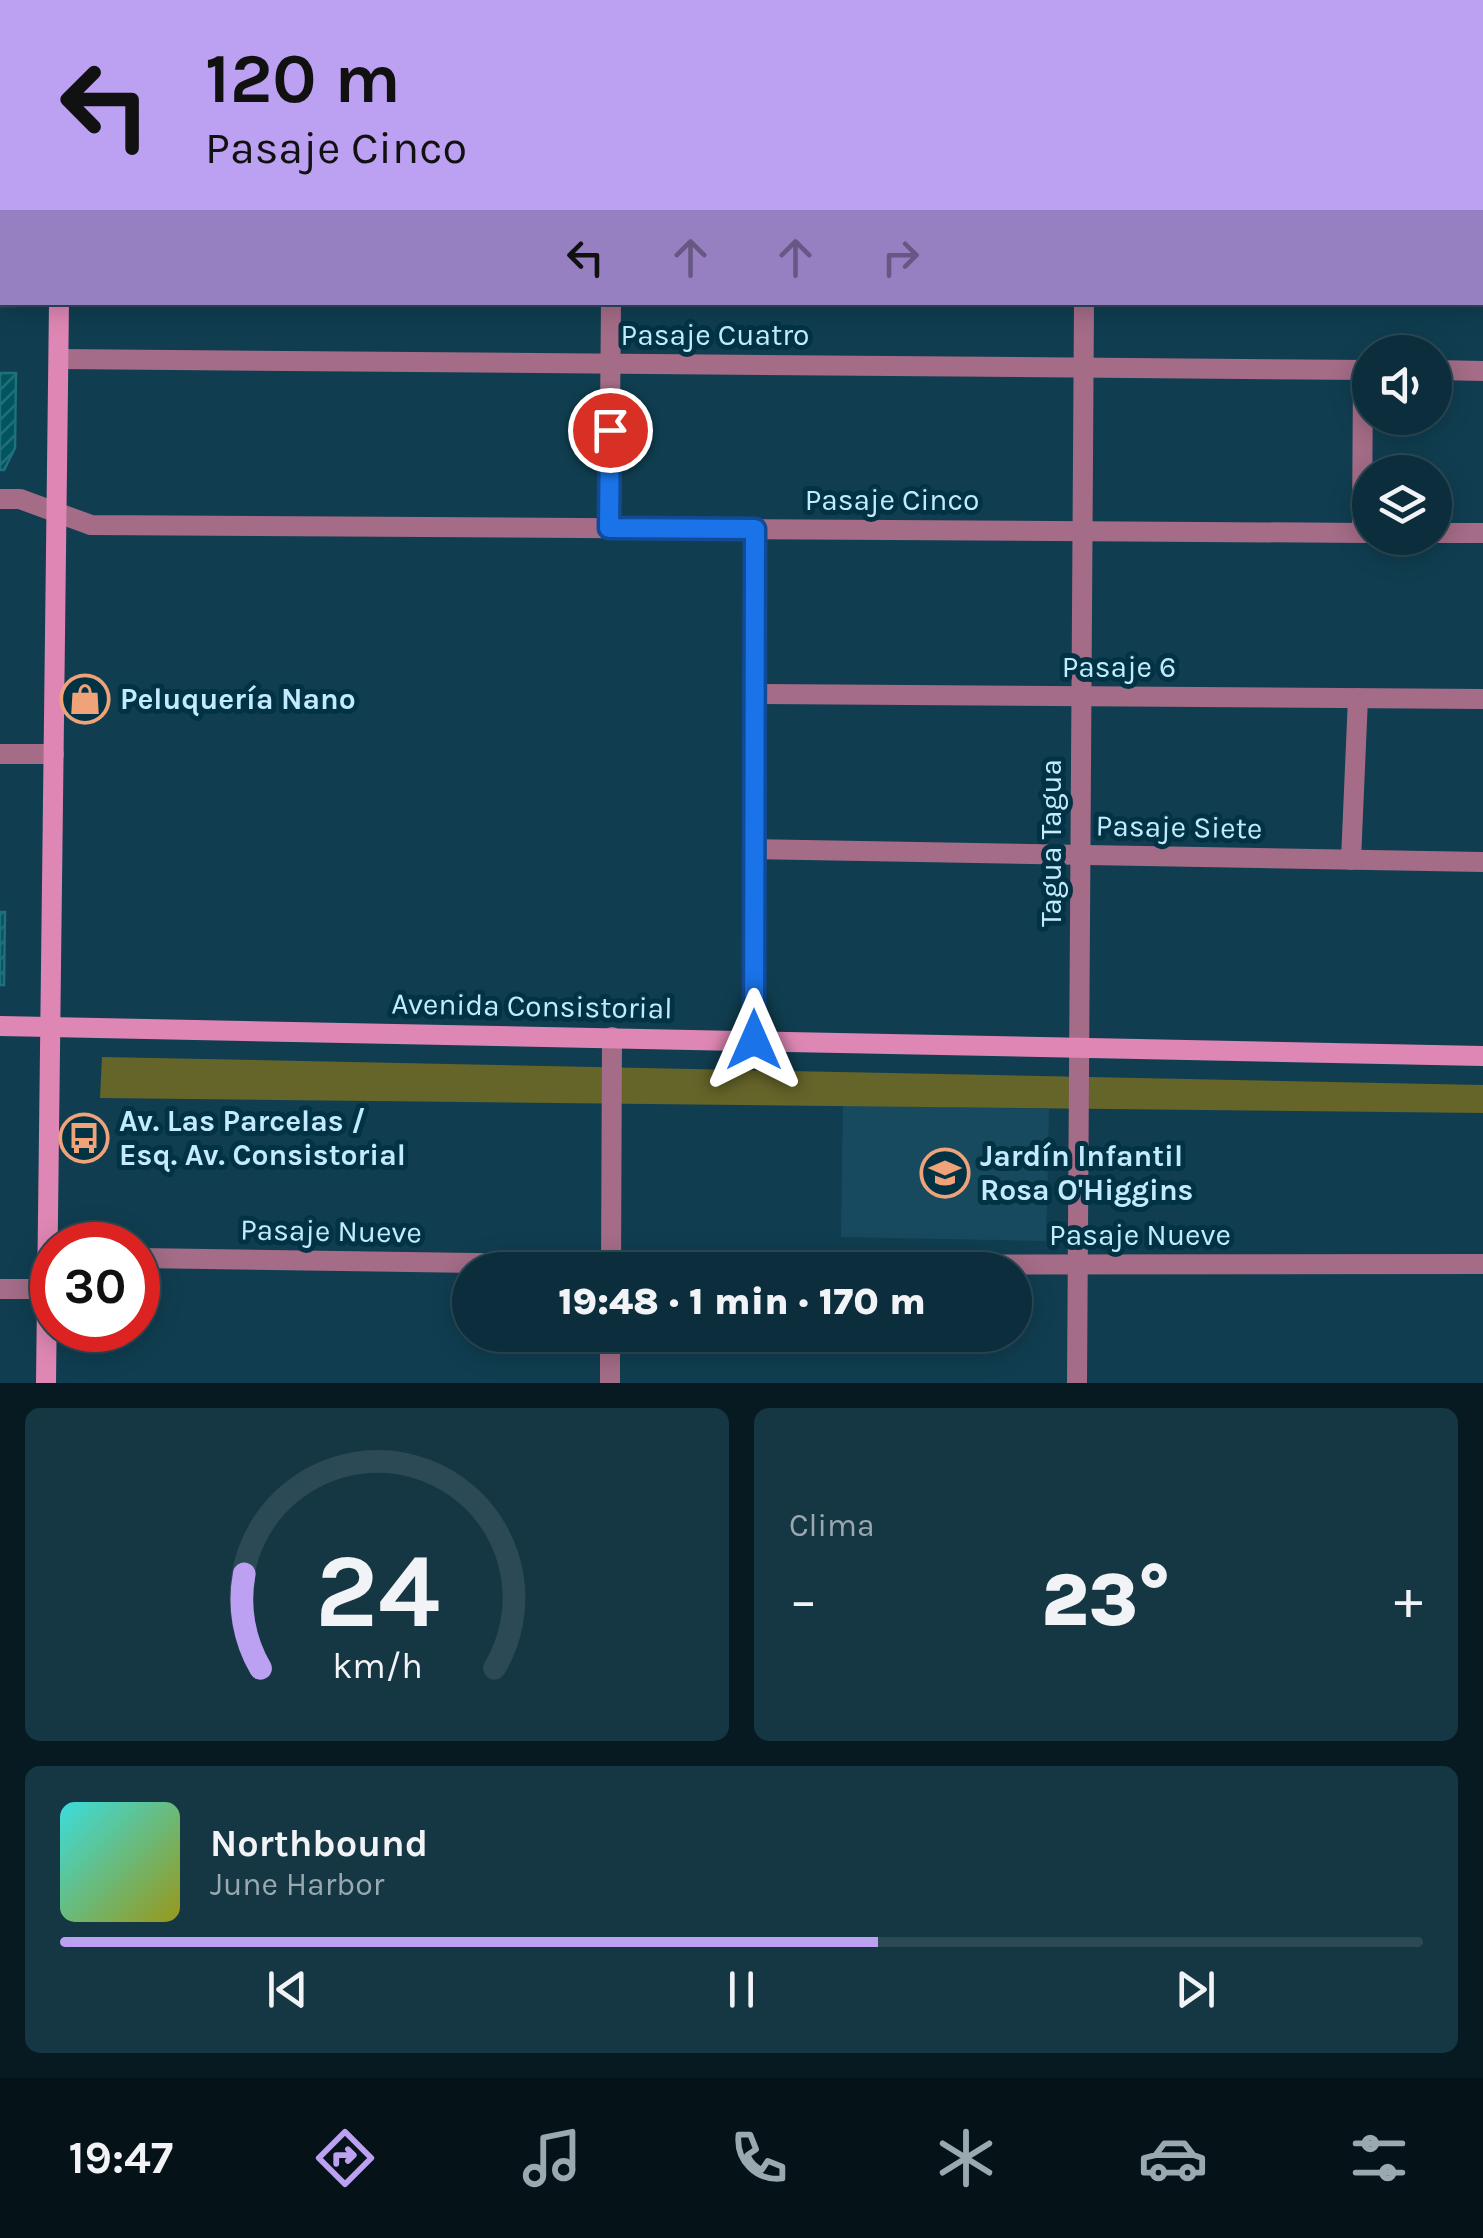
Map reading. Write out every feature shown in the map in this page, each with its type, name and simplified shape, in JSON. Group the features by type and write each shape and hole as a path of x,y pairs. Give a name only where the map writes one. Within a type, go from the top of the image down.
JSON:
{"street":[{"path":"50,1222 59,305"},
{"path":"609,528 611,305"},
{"name":"Tagua Tagua","path":"1077,1383 1084,305"},
{"name":"Pasaje Cuatro","path":"59,360 1352,370"},
{"path":"1452,370 1483,370"},
{"name":"Pasaje Cinco","path":"0,499 20,499 91,525 1352,533"},
{"path":"754,1040 755,529"},
{"path":"1452,533 1483,534"},
{"name":"Pasaje 6","path":"754,694 1483,699"},
{"path":"1351,860 1358,698"},
{"path":"0,754 54,754"},
{"name":"Pasaje Siete","path":"754,849 1483,862"},
{"name":"Avenida Consistorial","path":"0,1026 1483,1056"},
{"path":"611,1252 612,1037"},
{"name":"Pasaje Nueve","path":"160,1258 452,1265"},
{"name":"Pasaje Nueve","path":"1032,1266 1483,1264"},
{"path":"0,1289 30,1289"},
{"path":"46,1352 46,1383"},
{"path":"610,1352 610,1383"}],"shaded area":[{"path":"102,1057 1483,1085 1483,1113 100,1098"},
{"name":"Jardín Infantil Rosa O'Higgins","path":"843,1105 1049,1109 1046,1241 841,1237"}],"building":[{"path":"0,373 16,373 15,448 4,470 0,470"},
{"path":"0,912 5,912 4,985 0,985"}],"place":[{"name":"Peluquería Nano","path":"85,699"},
{"name":"Av. Las Parcelas / Esq. Av. Consistorial","path":"84,1138"},
{"name":"Jardín Infantil Rosa O'Higgins","path":"945,1173"}],"route":[{"path":"610,430 609,528 755,529 754,1040"}]}
